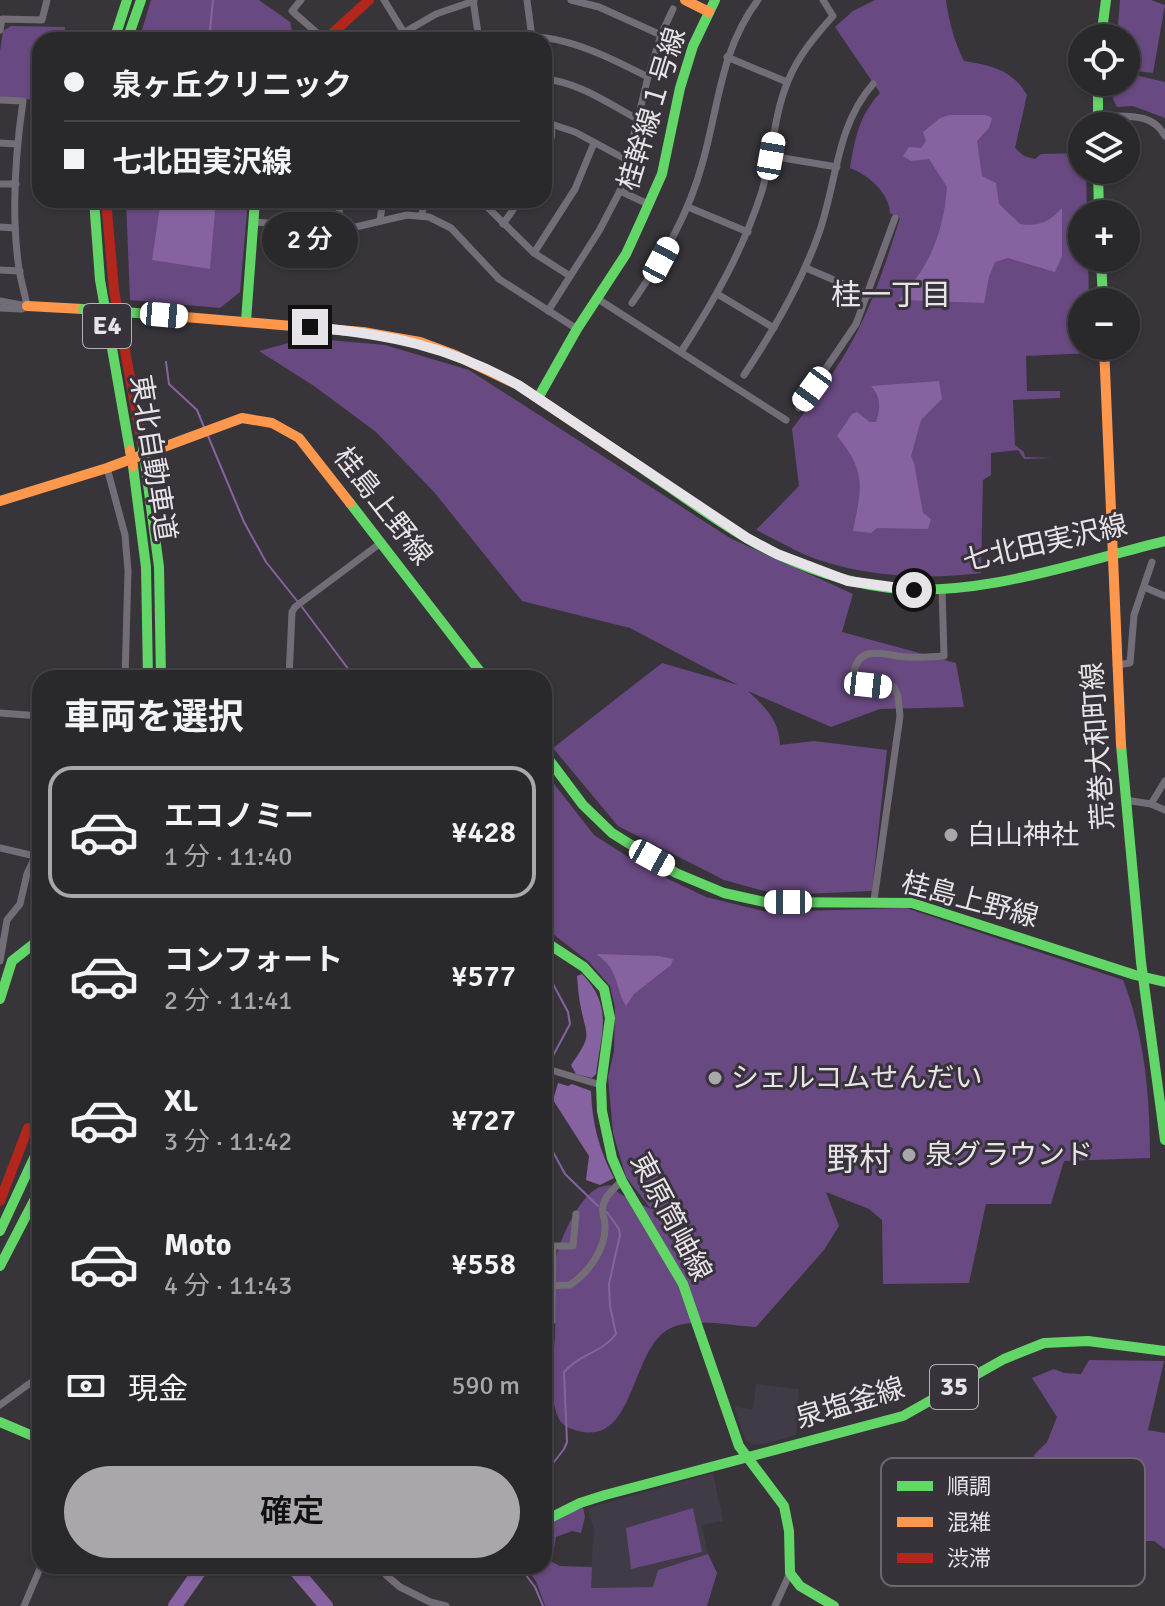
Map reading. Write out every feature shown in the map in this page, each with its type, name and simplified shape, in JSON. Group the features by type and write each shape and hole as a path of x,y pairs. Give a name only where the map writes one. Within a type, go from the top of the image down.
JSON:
{"main road":[{"path":"117,32 127,0"},
{"path":"130,32 141,0"},
{"path":"332,32 369,0"},
{"path":"685,0 709,12"},
{"name":"桂幹線１号線","path":"538,398 577,329 626,254 662,174 680,88 693,46 715,0"},
{"path":"1103,24 1106,0"},
{"name":"東北自動車道","path":"94,208 102,296 133,466 147,578 148,670"},
{"name":"東北自動車道","path":"107,208 114,290 143,449 159,567 161,670"},
{"path":"246,321 254,208"},
{"name":"七北田実沢線","path":"27,306 246,321 363,332 420,342 489,370 538,398 747,538 777,554 848,581 914,590 971,587 1165,541"},
{"name":"荒巻大和町線","path":"1105,360 1116,665 1125,800 1165,1140"},
{"name":"桂島上野線","path":"107,468 242,418 280,424 299,438 479,670"},
{"path":"0,501 107,468"},
{"name":"桂島上野線","path":"552,764 609,831 632,847 734,896 763,902 874,900 912,903 1165,982"},
{"name":"東原筒岫線","path":"552,946 592,974 607,997 610,1018 601,1085 605,1131 622,1181 683,1284 739,1446 784,1506 789,1531 790,1573"},
{"path":"0,999 15,957 32,947"},
{"path":"0,1201 28,1128"},
{"path":"0,1231 32,1162"},
{"path":"0,1266 32,1207"},
{"path":"0,1279 32,1207"},
{"name":"泉塩釜線","path":"552,1517 605,1495 903,1416 1004,1359 1044,1343 1080,1341 1165,1351"},
{"path":"0,1422 32,1436"},
{"path":"790,1573 800,1586 834,1606"}],"street":[{"path":"0,30 1,19 42,20 47,0"},
{"path":"301,0 292,11 316,32"},
{"path":"384,0 403,31 447,9 474,1 478,32"},
{"path":"527,0 531,32"},
{"path":"571,0 600,4 661,35"},
{"path":"632,303 661,260 688,207 704,160 727,57 733,40 758,0"},
{"path":"681,352 719,295 748,232 771,156 787,82 801,55 833,16 823,0"},
{"path":"548,311 599,231 620,191 648,77 673,9"},
{"path":"552,38 585,46 648,77"},
{"path":"727,57 787,82"},
{"path":"552,80 585,91 639,120"},
{"path":"744,375 806,268 822,223 850,116 873,84"},
{"path":"0,100 23,101 17,144 15,228 27,306"},
{"path":"1140,118 1149,118 1165,136"},
{"path":"552,122 629,161"},
{"path":"0,143 17,144"},
{"path":"534,253 575,189 594,143"},
{"path":"771,156 837,167"},
{"path":"0,184 16,184"},
{"path":"620,191 648,204"},
{"path":"688,207 748,232"},
{"path":"297,226 299,208"},
{"path":"338,229 339,208"},
{"path":"380,220 382,208"},
{"path":"421,216 424,208"},
{"path":"488,208 534,253 570,276"},
{"path":"503,224 514,208"},
{"path":"253,222 338,229 407,215 440,221 451,228 499,279 577,329"},
{"path":"799,408 849,338 869,295 895,218"},
{"path":"0,227 15,228"},
{"path":"806,268 869,295"},
{"path":"0,270 20,271"},
{"path":"719,295 774,328"},
{"path":"598,299 786,420"},
{"path":"0,301 27,306"},
{"path":"0,308 22,309 27,306"},
{"path":"107,468 126,547 125,670"},
{"path":"289,670 292,612 295,607 382,542"},
{"path":"1116,665 1130,663 1134,615 1152,562"},
{"path":"1144,587 1165,596"},
{"path":"874,900 900,716 894,687 860,682 854,672 855,666 861,656 871,652 907,657 944,656 942,589"},
{"path":"0,713 32,715"},
{"path":"1151,804 1165,781"},
{"path":"1125,800 1151,804 1165,810"},
{"path":"0,848 32,855"},
{"path":"0,961 7,920 20,904 32,866"},
{"path":"552,1070 601,1085"},
{"path":"552,1286 570,1285 594,1261 605,1233 603,1207 611,1191 622,1181"},
{"path":"552,1246 573,1246 576,1214"},
{"path":"0,1405 32,1382"},
{"path":"775,1606 790,1573"},
{"path":"24,1606 38,1574"},
{"path":"386,1574 400,1587 430,1602 446,1606"}],"shaded area":[{"path":"151,0 259,0 290,22 292,32 141,32"},
{"path":"875,0 946,0 952,31 964,61 1008,74 1027,95 1015,148 1024,156 1035,159 1041,154 1068,153 1068,184 1086,184 1087,200 1068,200 1068,272 1088,272 1089,288 1068,288 1068,354 1026,356 1027,391 1060,391 1060,398 1013,400 1015,445 1024,452 1025,457 1052,458 1024,459 1018,450 991,453 991,475 983,480 981,573 920,576 859,570 811,557 756,530 799,486 792,429 836,368 858,330 876,289 900,218 890,213 886,198 876,185 850,168 859,128 867,110 880,93 835,27 853,11"},
{"path":"1120,0 1151,0 1165,5 1153,73 1140,72 1140,24 1118,24"},
{"path":"11,26 65,27 65,32 32,32 32,100 0,98 3,31"},
{"path":"1140,76 1165,82 1165,118 1133,106 1117,107 1113,96 1140,96"},
{"path":"986,115 992,118 989,128 977,141 982,176 996,183 999,204 1020,224 1043,222 1062,208 1062,256 1055,272 1008,258 995,262 984,303 900,300 933,249 947,187 929,159 911,161 903,156 909,147 921,148 926,141 923,132 940,118"},
{"path":"126,208 247,208 240,292 220,308 130,300"},
{"path":"160,208 215,208 210,269 152,260"},
{"path":"307,338 385,345 469,370 730,538 853,594 842,632 956,663 964,707 880,709 831,727 748,691 774,721 780,745 814,741 887,750 872,891 779,895 724,880 618,826 553,748 662,663 738,685 630,628 522,601 434,492 376,432 314,386 259,351"},
{"path":"939,381 942,399 921,420 911,456 923,513 931,519 928,529 877,528 871,533 853,531 860,482 854,461 837,436 852,414 857,412 870,422 876,422 879,403 871,386"},
{"path":"552,781 594,835 645,868 706,897 767,912 906,908 1123,980 1145,1068 1150,1158 1064,1161 1051,1204 986,1204 969,1283 883,1284 882,1220 869,1209 826,1192 839,1226 824,1250 756,1327 691,1323 671,1328 658,1338 648,1353 624,1408 613,1422 600,1431 572,1429 560,1420 552,1387 555,1265 563,1236 580,1205 601,1187 610,1185 620,1194 651,1209 626,1177 613,1133 608,1077 614,1051 615,1008 610,986 589,962 552,933"},
{"path":"596,954 673,959 671,965 634,994 626,1006 613,972"},
{"path":"582,974 592,986 602,1009 596,1074 592,1078 576,1074 571,1065 586,1040 577,976"},
{"path":"558,1083 591,1091 597,1136 614,1178 600,1185 586,1180 589,1156 553,1100"},
{"path":"1089,1360 1164,1361 1148,1430 1165,1433 1165,1549 1154,1541 1145,1541 1145,1458 1034,1458 1047,1442 1057,1417 1032,1378 1054,1369 1081,1374"},
{"path":"756,1384 799,1389 796,1435 754,1445 745,1440 734,1407 753,1409"},
{"path":"713,1473 723,1521 702,1525 708,1554 658,1570 654,1587 590,1588 594,1531 588,1508"},
{"path":"583,1507 585,1517 581,1533 572,1531 556,1537 552,1554 552,1521"},
{"path":"693,1508 702,1552 631,1569 626,1528"},
{"path":"708,1554 717,1573 707,1606 545,1606 530,1574 552,1574 552,1562 560,1566 592,1567 591,1588 653,1587 658,1570"}],"waterway":[{"path":"210,32 213,0"},
{"path":"166,362 169,384 197,410 204,427"},
{"path":"208,436 244,522 266,562 298,602"},
{"path":"302,607 349,670"},
{"path":"552,982 568,1012 570,1024 552,1058"},
{"path":"552,1150 565,1174 598,1206"},
{"path":"552,1465 567,1442 564,1372 616,1334 609,1284 620,1235 607,1212"},
{"path":"175,1606 197,1574"},
{"path":"299,1574 326,1606"},
{"path":"525,1574 543,1606"}],"traffic: fast":[{"path":"117,32 127,0"},
{"path":"130,32 141,0"},
{"path":"538,398 577,329 626,254 642,219 662,174 680,88 693,46 715,0"},
{"path":"1103,24 1106,0"},
{"path":"1098,96 1098,112"},
{"path":"1098,184 1099,200"},
{"path":"95,208 100,280 130,451"},
{"path":"246,321 254,208"},
{"path":"1102,272 1102,288"},
{"path":"83,309 137,313"},
{"path":"143,449 145,462"},
{"path":"630,460 724,525 772,552 834,576 883,587 918,590 989,584 1165,541"},
{"path":"145,462 159,567 161,670"},
{"path":"133,466 146,567 148,670"},
{"path":"350,503 479,670"},
{"path":"1121,745 1141,962 1165,1140"},
{"path":"552,764 583,805 612,833 676,873 724,893 765,902 912,903 1165,982"},
{"path":"0,999 12,961 32,945"},
{"path":"552,946 584,967 604,989 610,1018 601,1085 602,1111 612,1158 622,1181 683,1284 739,1446 784,1506 789,1531 790,1573 800,1586 834,1606"},
{"path":"0,1231 32,1162"},
{"path":"0,1266 32,1204"},
{"path":"552,1517 605,1495 903,1416 1004,1359 1044,1343 1088,1341 1165,1351"},
{"path":"0,1422 32,1436"}],"traffic: slow":[{"path":"685,0 709,12"},
{"path":"27,306 83,309"},
{"path":"137,313 363,332 420,342 518,385 630,460"},
{"path":"1105,360 1121,745"},
{"path":"0,501 107,468 242,418 272,423 299,438 350,503"},
{"path":"130,451 133,466"}],"traffic: jam":[{"path":"334,32 369,0"},
{"path":"107,208 114,290 143,449"},
{"path":"0,1201 28,1128"}],"place":[{"name":"白山神社","path":"951,835"},
{"name":"シェルコムせんだい","path":"715,1078"},
{"name":"泉グラウンド","path":"909,1155"}],"district":[{"name":"桂一丁目","path":"891,295"},
{"name":"野村","path":"859,1159"}],"route":[{"path":"310,327 420,342 477,364 518,385 747,538 777,554 848,581 914,590"}]}
